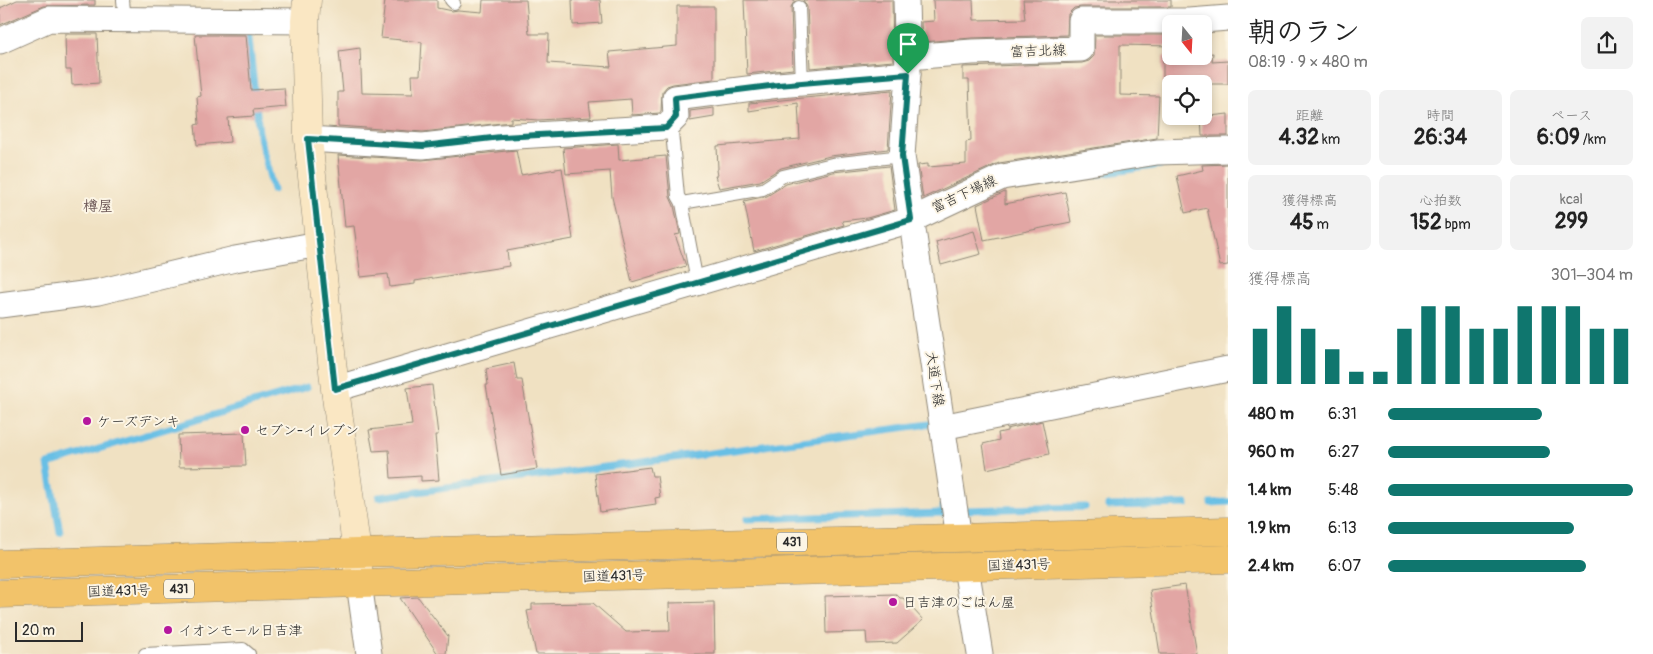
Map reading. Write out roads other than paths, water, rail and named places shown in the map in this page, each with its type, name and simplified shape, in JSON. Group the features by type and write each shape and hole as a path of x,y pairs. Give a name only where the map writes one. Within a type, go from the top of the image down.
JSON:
{"highway":[{"name":"国道431号","path":"0,564 357,552 1228,531"},
{"name":"国道431号","path":"3,596 359,583 1228,559"}],"main road":[{"path":"306,11 308,139 335,389 357,552 359,583"}],"street":[{"name":"大道下線","path":"906,0 908,65 902,156 959,538"},
{"path":"0,41 49,19 124,10 306,11"},
{"name":"富吉北線","path":"671,121 676,117 675,98 802,83 972,52 1082,50 1081,21 1190,21 1228,18"},
{"path":"308,139 423,146 501,137 666,128 671,121"},
{"name":"富吉下場線","path":"335,389 911,220 1002,177 1158,152 1228,150"},
{"path":"0,305 98,292 235,259 319,244"},
{"path":"942,427 1228,369"},
{"path":"966,567 980,654"},
{"path":"359,583 369,654"}],"lane":[{"path":"799,7 802,83"},
{"path":"671,121 678,196 682,203 697,282"},
{"path":"682,203 763,189 783,176 832,164 902,156"},
{"path":"145,654 243,649 249,654"}],"waterway":[{"path":"248,29 259,133 273,190"},
{"path":"1024,186 1166,164"},
{"path":"60,532 48,464 307,387"},
{"path":"379,497 930,424"},
{"path":"1211,503 1228,502"},
{"path":"1108,506 1186,504"},
{"path":"747,519 944,513 943,505"},
{"path":"965,510 1085,507"}],"place":[{"name":"ケーズデンキ","path":"87,421"},
{"name":"セブン-イレブン","path":"245,430"},
{"name":"日吉津のごはん屋","path":"893,602"},
{"name":"イオンモール日吉津","path":"168,630"}],"district":[{"name":"樽屋","path":"98,206"}]}
